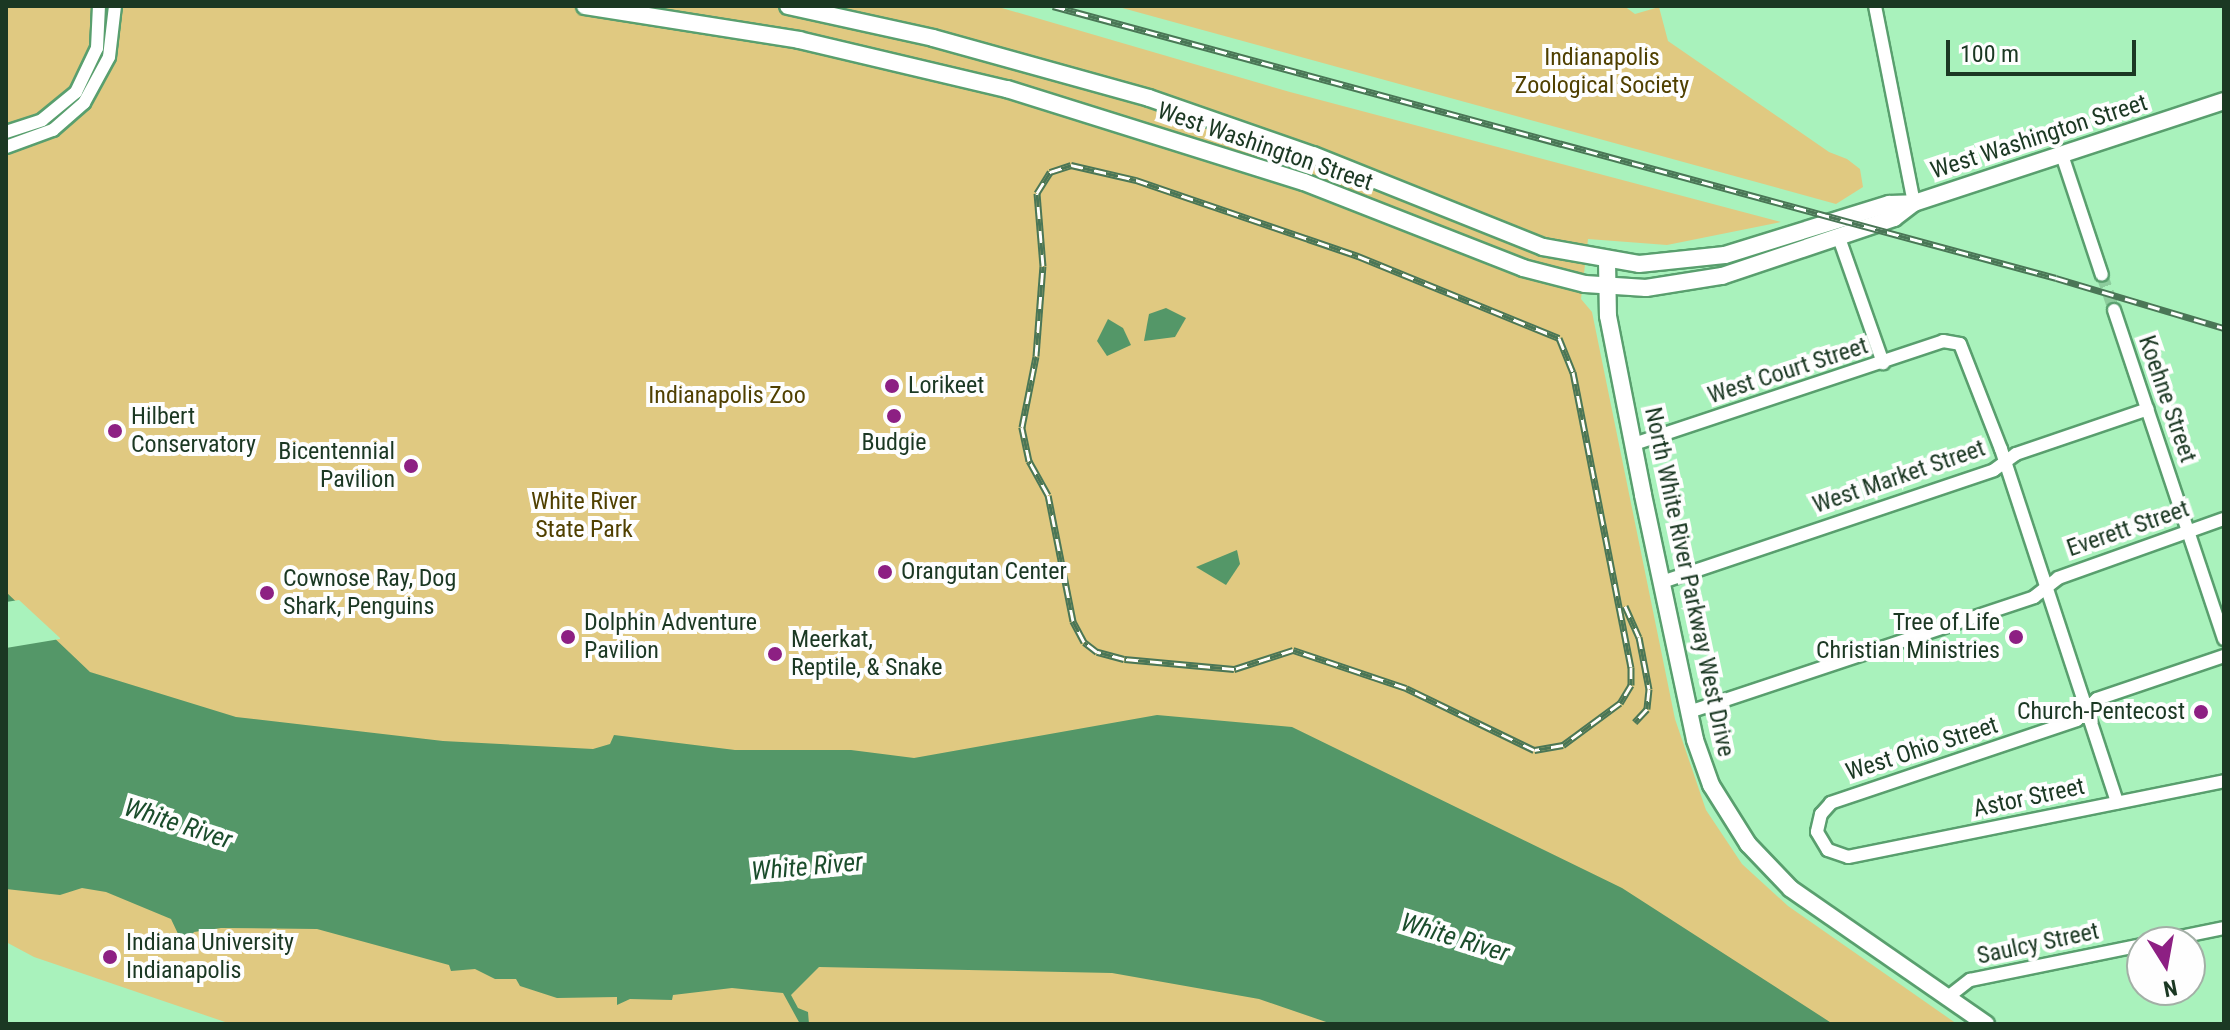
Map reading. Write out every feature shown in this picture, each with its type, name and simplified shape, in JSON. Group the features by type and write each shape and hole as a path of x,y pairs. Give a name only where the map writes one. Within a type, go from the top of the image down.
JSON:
{"main road":[{"name":"West Washington Street","path":"585,6 799,40 1007,89 1304,182 1549,277 1607,287 1698,281 1839,238 1894,218 1914,203"},
{"name":"West Washington Street","path":"788,6 933,38 1149,98 1313,155 1543,247 1607,261 1707,259 1889,204 1914,203 2224,101"},
{"name":"North White River Parkway West Drive","path":"1607,261 1608,316 1689,712 1711,785 1760,859 1804,898 1986,1024"}],"street":[{"path":"6,132 42,120 76,92 97,48 99,6"},
{"path":"6,147 53,130 84,103 109,57 115,6"},
{"path":"1875,6 1914,203"},
{"path":"2062,155 2102,275"},
{"path":"1839,238 1883,363"},
{"name":"Koehne Street","path":"2114,310 2224,639"},
{"name":"West Court Street","path":"1634,444 1955,341 1967,354 2005,462"},
{"name":"West Market Street","path":"1662,582 2148,409"},
{"path":"2005,462 2117,802"},
{"name":"Everett Street","path":"1689,712 2034,597 2058,578 2224,519"},
{"name":"West Ohio Street","path":"1844,857 1828,850 1818,836 1819,818 1831,803 2077,720 2097,699 2224,656"},
{"name":"Astor Street","path":"1844,857 2224,781"},
{"name":"Saulcy Street","path":"1948,997 1970,980 2126,948"}],"green space":[{"name":"White River State Park","path":"6,6 995,6 1290,92 1781,222 1667,245 1588,239 1581,299 1592,312 1675,719 1706,810 1742,864 1788,906 1957,1024 231,1024 34,957 6,942"},
{"name":"Indianapolis Zoological Society","path":"1115,6 1624,6 1635,14 1659,7 1668,41 1829,152 1847,159 1860,169 1863,187 1836,204"}],"water":[{"path":"1166,308 1186,318 1175,337 1144,341 1149,314"},
{"path":"1108,319 1123,328 1131,345 1107,356 1097,341"},
{"path":"1237,550 1240,564 1226,585 1196,567"},
{"name":"White River","path":"6,592 90,672 236,717 443,741 593,749 610,744 614,735 735,750 851,750 914,758 1157,715 1292,727 1622,888 1833,1024 1332,1024 1259,999 1112,973 819,967 791,995 798,1008 808,1012 809,1024 800,1024 783,993 732,988 673,995 672,1000 630,999 617,1005 617,997 557,998 520,986 516,979 495,979 475,969 451,971 449,965 317,929 221,928 194,932 184,947 176,945 180,938 171,919 106,892 82,888 60,895 6,889"}],"pier":[{"path":"19,600 60,639 6,648 6,602"}],"tunnel":[{"path":"2102,275 2114,310"}],"railway":[{"path":"1053,6 2056,278 2224,328"},
{"path":"1071,165 1136,180 1358,256 1559,338 1573,372 1631,667 1631,685 1620,703 1563,745 1534,750 1406,688 1293,650 1234,669 1124,659 1097,652 1084,642 1073,621 1048,495 1029,461 1022,427 1036,356 1043,266 1037,193 1050,172 1071,165"},
{"path":"1625,606 1639,637 1649,689 1647,709 1635,722"}],"place":[{"name":"Lorikeet","path":"892,386"},
{"name":"Budgie","path":"894,416"},
{"name":"Hilbert Conservatory","path":"115,431"},
{"name":"Bicentennial Pavilion","path":"411,466"},
{"name":"Orangutan Center","path":"885,572"},
{"name":"Cownose Ray, Dog Shark, Penguins","path":"267,593"},
{"name":"Dolphin Adventure Pavilion","path":"568,637"},
{"name":"Tree of Life Christian Ministries","path":"2016,637"},
{"name":"Meerkat, Reptile, & Snake","path":"775,654"},
{"name":"Church-Pentecost","path":"2201,712"},
{"name":"Indiana University Indianapolis","path":"110,957"}],"park label":[{"name":"Indianapolis Zoo","path":"727,396"}]}
